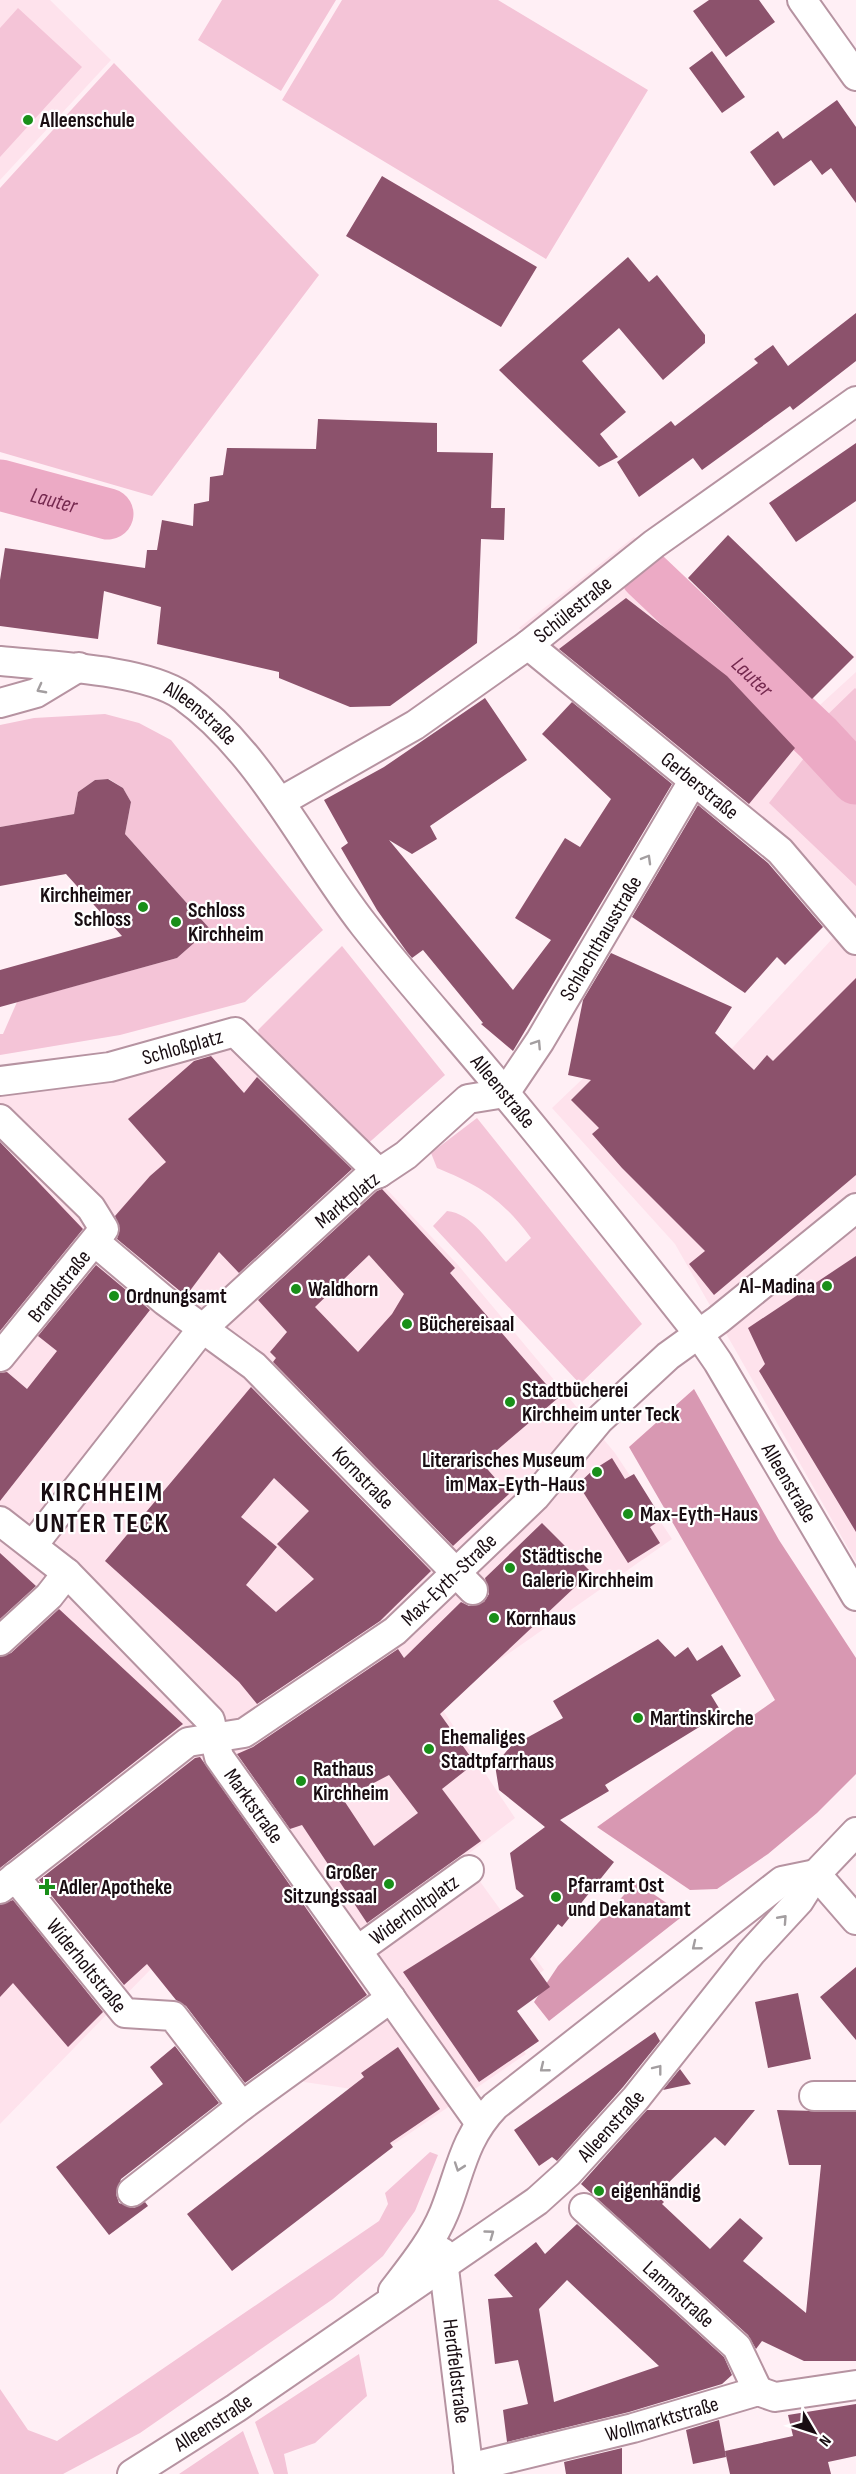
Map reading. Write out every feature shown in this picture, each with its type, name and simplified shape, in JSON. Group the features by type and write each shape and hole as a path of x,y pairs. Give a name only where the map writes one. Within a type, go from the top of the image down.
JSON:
{"street":[{"path":"802,0 856,76"},
{"name":"Schülestraße","path":"280,802 415,724 528,645 654,544 856,401"},
{"name":"Gerberstraße","path":"528,645 780,851 856,940"},
{"name":"Alleenstraße","path":"0,661 79,667 158,684 181,695 219,726 280,802 364,925 505,1093 698,1333 718,1362 854,1589"},
{"path":"0,703 36,693 79,667"},
{"name":"Schlachthausstraße","path":"505,1093 540,1041 693,781"},
{"name":"Schloßplatz","path":"0,1081 110,1067 235,1032 379,1173"},
{"name":"Marktplatz","path":"35,1547 40,1536 202,1329 368,1177 379,1173 406,1155 468,1099 505,1093"},
{"path":"0,1119 91,1208 104,1229 95,1242 202,1329"},
{"name":"Max-Eyth-Straße","path":"7,1883 188,1742 244,1733 395,1631 464,1581 599,1420 668,1356 856,1208"},
{"name":"Brandstraße","path":"0,1357 95,1242"},
{"name":"Kornstraße","path":"202,1329 254,1366 464,1581"},
{"name":"Marktstraße","path":"0,1521 67,1573 210,1720 219,1757 479,2122"},
{"path":"0,1641 49,1596 67,1573"},
{"name":"Alleenstraße","path":"132,2474 236,2408 381,2307 443,2268 537,2201 568,2173 636,2098 751,1953 799,1901 816,1874 856,1832"},
{"name":"Widerholtplatz","path":"358,1950 469,1870"},
{"path":"816,1874 856,1920"},
{"name":"Alleenstraße","path":"381,2307 415,2264 444,2214 460,2161 479,2122 495,2106 782,1881 816,1874"},
{"name":"Widerholtstraße","path":"7,1883 125,2013 173,2016 242,2106"},
{"path":"722,1926 751,1953"},
{"path":"132,2192 242,2106 390,1998"},
{"path":"814,2096 856,2096"},
{"name":"Lammstraße","path":"585,2208 737,2347 758,2391"},
{"name":"Alleenstraße","path":"443,2268 444,2214"},
{"name":"Herdfeldstraße","path":"443,2268 468,2471"},
{"name":"Wollmarktstraße","path":"468,2471 633,2428 758,2391 776,2397 856,2385"}],"shaded area":[{"name":"Alleenschule","path":"0,0 50,0 111,60 0,180"},
{"path":"222,0 336,0 281,91 198,40"},
{"path":"342,0 498,0 648,90 546,259 282,100"},
{"path":"18,8 82,67 0,157 0,28"},
{"path":"114,63 319,275 152,496 0,452 0,188"},
{"path":"634,537 810,714 856,672 856,1562 675,1244 552,1108 642,1022 714,1068 853,916 794,854 519,628"},
{"path":"855,688 856,886 769,803 808,753 820,722"},
{"path":"105,714 139,723 171,740 323,930 245,1002 120,1035 0,1055 0,1034 3,1034 17,1002 177,958 210,929 125,834 131,802 123,788 109,779 95,780 78,792 74,814 0,827 0,725 34,718"},
{"path":"342,946 445,1075 363,1148 261,1043 258,1030"},
{"path":"231,1039 378,1180 458,1265 615,1453 672,1539 438,1703 515,1818 463,1858 544,1970 492,2008 526,2054 391,2146 352,2089 304,2082 188,1931 0,2124 0,1090"},
{"path":"477,1118 642,1324 580,1384 433,1226 447,1211 465,1217 480,1230 506,1262 531,1238 501,1204 479,1188 437,1168 431,1153"},
{"path":"694,1389 779,1540 856,1658 856,1774 817,1813 768,1854 717,1889 690,1890 597,1827 775,1700 629,1447"},
{"path":"636,1882 684,1915 549,2021 534,2002 558,1966"},
{"path":"430,2152 438,2155 415,2211 383,2256 333,2299 140,2433 63,2474 0,2474 0,2389 28,2430 57,2441 379,2221 388,2204 385,2193"},
{"path":"359,2354 367,2396 315,2443 284,2454 288,2474 274,2474 255,2422"},
{"path":"243,2431 259,2474 179,2474"}],"building":[{"path":"709,0 759,0 775,22 726,57 693,11"},
{"path":"712,51 745,97 722,113 689,68"},
{"path":"837,100 856,127 856,203 831,168 822,175 811,160 774,186 750,152 778,131 783,139"},
{"path":"382,176 537,267 501,327 346,236"},
{"path":"628,257 649,282 657,275 705,335 705,343 663,380 619,328 582,361 626,412 600,434 618,457 599,467 499,370"},
{"path":"856,313 856,361 793,410 790,406 702,470 693,458 639,497 617,462 671,421 675,426 758,363 754,359 773,345 788,366"},
{"path":"318,419 437,423 437,452 493,453 491,508 505,508 504,540 481,539 477,643 390,706 350,707 279,678 279,672 157,644 161,607 104,591 98,639 0,626 0,580 5,548 145,568 147,550 157,550 162,520 193,526 194,504 209,501 210,477 223,475 227,448 316,449"},
{"path":"856,443 856,501 796,542 769,503"},
{"path":"728,535 854,657 812,699 688,578"},
{"path":"626,598 727,676 795,748 749,804 559,649"},
{"path":"485,698 527,760 430,826 437,839 412,854 389,840 513,990 551,940 515,918 565,838 580,847 611,799 542,734 572,702 672,784 513,1051 481,1024 483,1023 423,950 412,958 407,952 377,910 341,848 348,843 324,800 384,767"},
{"name":"Kirchheimer Schloss","path":"108,779 123,788 131,802 125,834 210,929 177,958 0,1007 0,970 122,936 66,874 0,886 0,827 74,814 78,792 95,780"},
{"path":"698,805 768,863 823,927 785,965 777,957 745,993 632,917"},
{"path":"611,953 732,1007 715,1033 754,1070 767,1055 773,1061 856,978 856,1175 714,1295 689,1264 705,1251 622,1168 592,1134 599,1128 571,1100 591,1080 568,1075 583,1000"},
{"path":"211,1056 244,1093 257,1077 352,1169 239,1273 219,1252 186,1296 117,1239 120,1229 115,1216 150,1176 166,1162 128,1119 194,1061"},
{"path":"0,1142 83,1229 0,1331"},
{"path":"382,1189 455,1268 450,1273 558,1398 482,1463 509,1494 453,1546 273,1362 276,1358 270,1352 287,1332 258,1300 377,1191","holes":["369,1255 404,1294 392,1314 358,1352 315,1307"]},
{"path":"856,1256 856,1532 759,1371 765,1364 748,1328"},
{"path":"96,1265 150,1310 0,1501 0,1373 7,1372 27,1389 57,1351 38,1336"},
{"path":"251,1387 431,1571 380,1621 257,1704 239,1682 105,1561","holes":["274,1478 309,1511 277,1544 314,1579 276,1612 246,1585 277,1547 241,1517"]},
{"name":"Max-Eyth-Haus","path":"612,1458 625,1479 634,1474 662,1519 650,1527 660,1543 628,1563 578,1484 593,1470"},
{"path":"542,1523 591,1572 440,1714 475,1763 442,1789 481,1841 367,1923 302,1825 290,1829 237,1754 253,1747 398,1649 404,1658 461,1602 469,1606 484,1602 489,1594 485,1578","holes":["389,1775 418,1813 374,1846 343,1799"]},
{"path":"0,1553 36,1586 0,1619"},
{"path":"59,1609 183,1724 0,1868 0,1657 11,1653"},
{"path":"658,1639 675,1657 688,1647 697,1661 722,1645 741,1676 711,1695 722,1713 605,1785 609,1791 560,1820 614,1862 562,1927 558,1924 530,1959 550,1987 517,2011 539,2041 479,2082 403,1972 524,1896 516,1889 510,1853 545,1827 499,1790 495,1765 510,1747 563,1718 553,1701"},
{"path":"200,1757 367,1995 245,2083 186,2006 176,2000 147,1964 124,1985 39,1880 195,1758"},
{"path":"13,1900 103,2012 68,2047 13,1983 0,1997 0,1905"},
{"path":"856,1967 856,2040 820,1997"},
{"path":"798,1993 811,2059 768,2068 755,2002"},
{"path":"655,2032 660,2041 623,2087 557,2161 552,2157 539,2166 514,2130"},
{"path":"175,2046 219,2103 121,2179 116,2194 119,2203 134,2208 145,2202 148,2206 109,2235 56,2167 163,2084 150,2067"},
{"path":"398,2047 440,2109 390,2143 393,2147 232,2271 187,2214 364,2077 361,2073"},
{"path":"680,2069 691,2084 663,2090"},
{"path":"647,2110 755,2110 725,2146 715,2137 656,2195 664,2202 662,2204 710,2249 740,2218 763,2238 743,2261 806,2313 821,2165 789,2165 777,2110 856,2112 856,2361 804,2361 762,2341 756,2349 748,2335 581,2184"},
{"path":"577,2224 724,2357 732,2375 722,2384 629,2412 507,2442 503,2410 528,2404 518,2360 495,2364 488,2299 513,2297 494,2275 536,2242 545,2254","holes":["567,2280 659,2366 554,2402 539,2309"]},
{"path":"856,2404 856,2456 828,2462 831,2474 730,2474 725,2451 793,2436 788,2415"},
{"path":"719,2420 726,2457 693,2464 686,2430"},
{"path":"622,2448 622,2474 566,2474 564,2462"}],"waterway":[{"name":"Lauter","path":"0,485 108,514"},
{"name":"Lauter","path":"646,575 818,738 856,779"}],"place":[{"name":"Alleenschule","path":"28,120"},
{"name":"Kirchheimer Schloss","path":"143,907"},
{"name":"Schloss Kirchheim","path":"176,922"},
{"name":"Al-Madina","path":"827,1286"},
{"name":"Waldhorn","path":"296,1289"},
{"name":"Ordnungsamt","path":"114,1296"},
{"name":"Büchereisaal","path":"407,1324"},
{"name":"Stadtbücherei Kirchheim unter Teck","path":"510,1402"},
{"name":"Literarisches Museum im Max-Eyth-Haus","path":"597,1472"},
{"name":"Max-Eyth-Haus","path":"628,1514"},
{"name":"Städtische Galerie Kirchheim","path":"510,1568"},
{"name":"Kornhaus","path":"494,1618"},
{"name":"Martinskirche","path":"638,1718"},
{"name":"Ehemaliges Stadtpfarrhaus","path":"429,1749"},
{"name":"Rathaus Kirchheim","path":"301,1781"},
{"name":"Großer Sitzungssaal","path":"389,1884"},
{"name":"Adler Apotheke","path":"47,1887"},
{"name":"Pfarramt Ost und Dekanatamt","path":"556,1897"},
{"name":"eigenhändig","path":"599,2191"}],"district":[{"name":"KIRCHHEIM UNTER TECK","path":"102,1508"}]}
